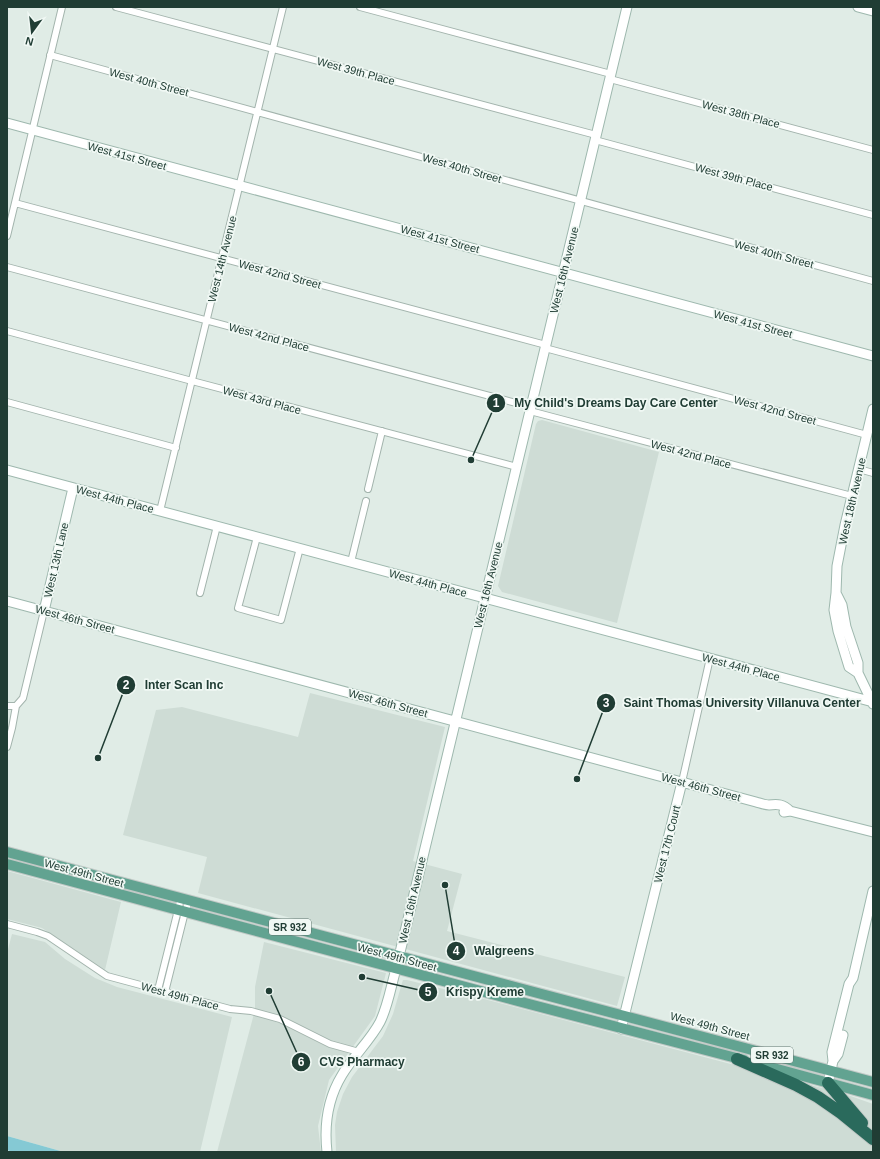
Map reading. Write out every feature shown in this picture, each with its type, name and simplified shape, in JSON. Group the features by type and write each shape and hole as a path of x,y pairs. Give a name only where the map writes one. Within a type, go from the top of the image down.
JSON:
{"highway":[{"path":"737,1059 796,1085 818,1097 873,1138"},
{"path":"828,1083 866,1127 873,1138"}],"main road":[{"name":"West 49th Street","path":"7,852 624,1016 832,1066 873,1082"},
{"path":"7,857 21,861 44,861"},
{"name":"West 49th Street","path":"7,864 873,1095"},
{"path":"483,992 493,989 523,997 528,996 532,991"},
{"path":"856,1090 873,1099"}],"street":[{"path":"7,236 62,7"},
{"name":"West 39th Place","path":"116,7 274,49 873,215"},
{"name":"West 14th Avenue","path":"160,511 274,49 283,7"},
{"name":"West 38th Place","path":"360,7 873,150"},
{"name":"West 16th Avenue","path":"327,1152 327,1114 335,1089 342,1074 372,1035 380,1021 396,969 627,7"},
{"path":"858,7 873,11"},
{"name":"West 40th Street","path":"50,55 873,281"},
{"name":"West 41st Street","path":"7,123 873,356"},
{"name":"West 42nd Street","path":"15,203 222,258 867,435"},
{"name":"West 42nd Place","path":"7,267 852,496"},
{"name":"West 43rd Place","path":"7,331 516,467"},
{"path":"7,402 176,448"},
{"name":"West 18th Avenue","path":"873,409 837,566 836,593 842,605 846,627 858,663 858,673 873,703"},
{"path":"368,489 382,431"},
{"path":"859,469 873,473"},
{"name":"West 44th Place","path":"7,470 873,703"},
{"name":"West 13th Lane","path":"7,747 16,706 23,698 73,488"},
{"path":"351,562 366,501"},
{"path":"200,593 217,526"},
{"path":"257,537 238,608 281,620 300,548"},
{"name":"West 46th Street","path":"7,601 769,805 772,809 785,812 790,810 873,832"},
{"name":"West 17th Court","path":"621,1029 682,782 710,658"},
{"path":"7,706 16,706"},
{"path":"828,1083 832,1066 832,1052 849,984 853,978 873,891"},
{"path":"158,990 185,899"},
{"path":"165,992 181,911"},
{"name":"West 49th Place","path":"7,924 48,936 107,976 230,1009 251,1011 276,1018 292,1024 330,1044 359,1052"}],"shaded area":[{"path":"542,420 659,452 617,623 502,592 498,586 536,424 538,421"},
{"path":"310,693 445,727 413,861 462,874 447,931 625,977 617,1006 198,893 207,857 123,835 156,710 182,707 298,737"},
{"path":"7,871 121,902 105,970 42,928 7,919"},
{"path":"12,934 45,942 65,959 95,978 117,987 232,1017 200,1152 64,1152 7,1136 7,953"},
{"path":"264,942 386,973 375,1016 329,1080 318,1126 321,1152 217,1152 255,1010 255,987"},
{"path":"403,980 484,999 845,1094 873,1104 873,1152 336,1152 335,1125 337,1112 343,1094 352,1077 383,1036 393,1014"}],"water":[{"path":"7,1136 64,1152 13,1152 7,1150"}],"place":[{"name":"My Child's Dreams Day Care Center","path":"471,460"},
{"name":"Inter Scan Inc","path":"98,758"},
{"name":"Saint Thomas University Villanuva Center","path":"577,779"},
{"name":"Walgreens","path":"445,885"},
{"name":"Krispy Kreme","path":"362,977"},
{"name":"CVS Pharmacy","path":"269,991"}]}
